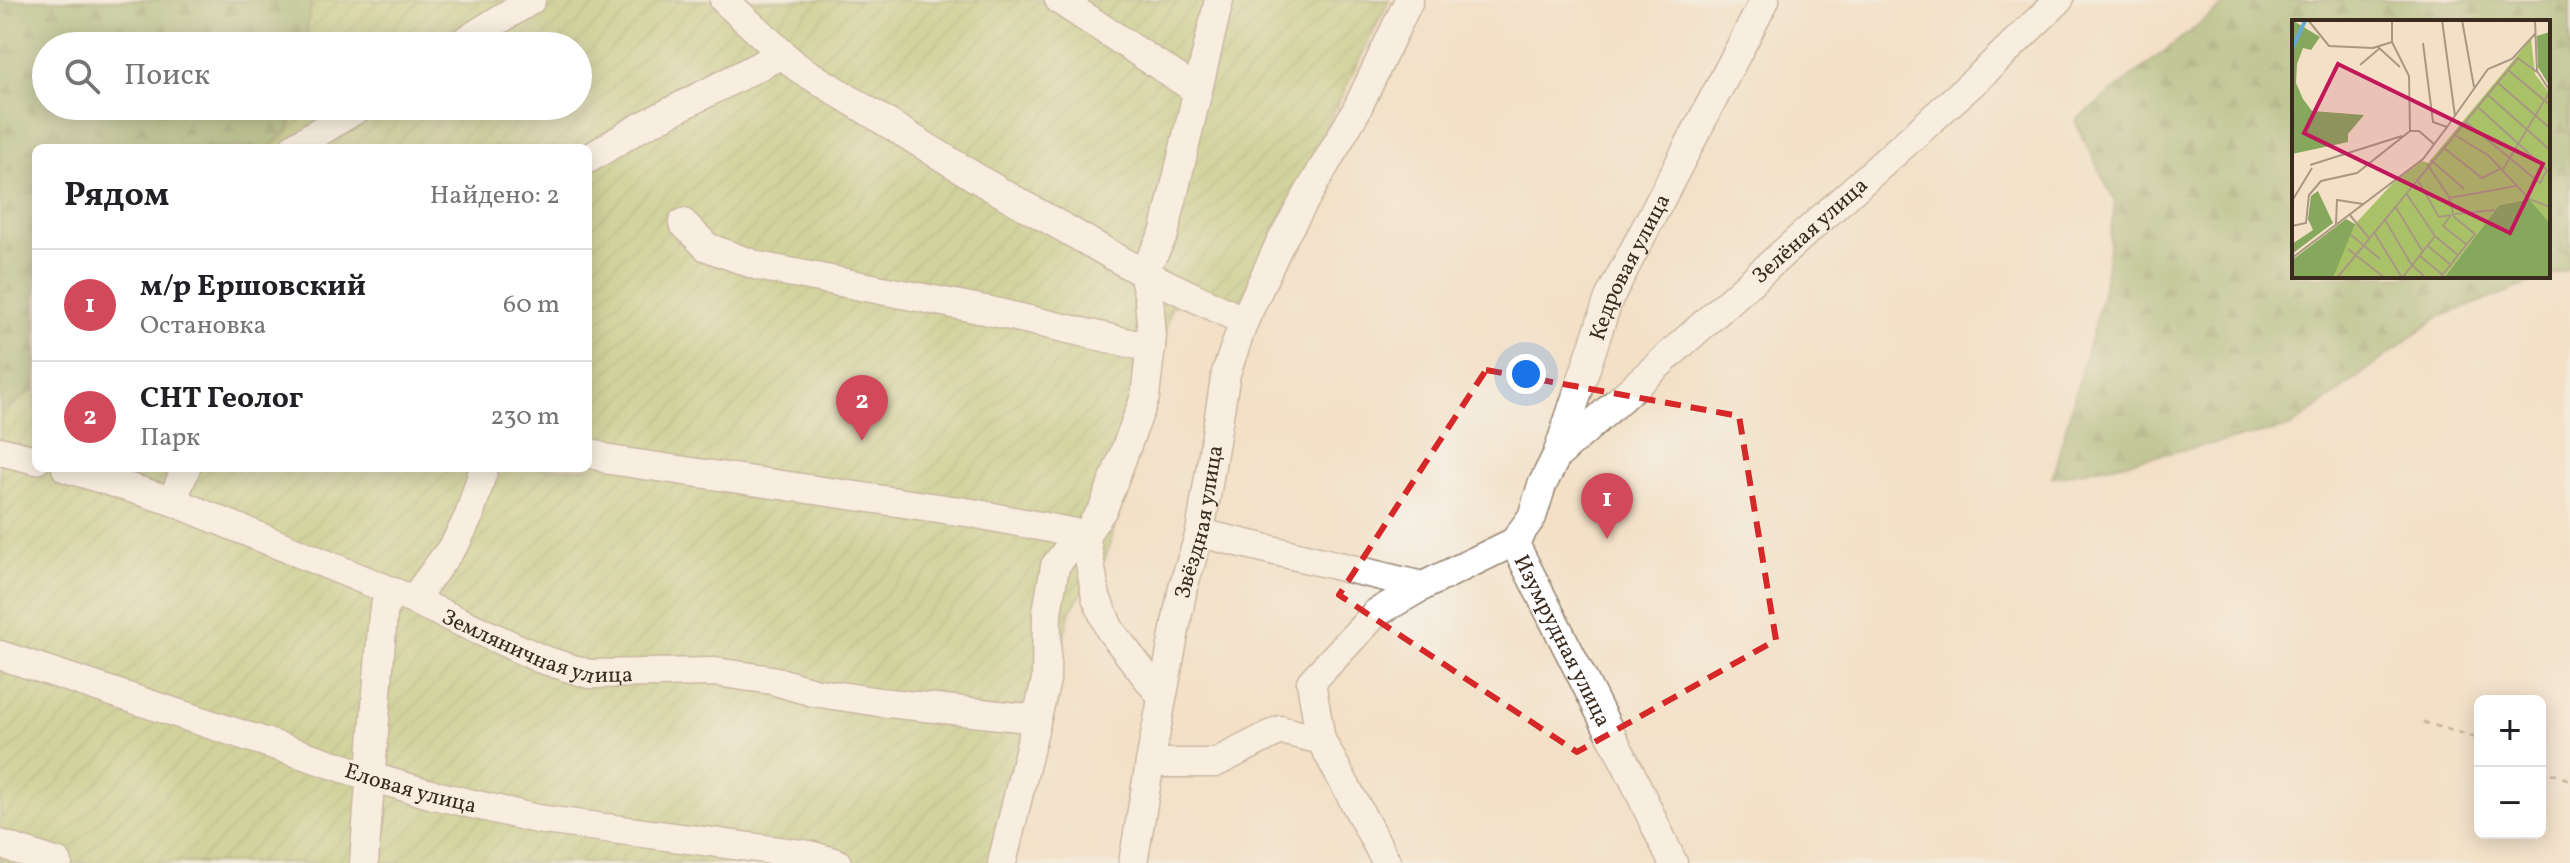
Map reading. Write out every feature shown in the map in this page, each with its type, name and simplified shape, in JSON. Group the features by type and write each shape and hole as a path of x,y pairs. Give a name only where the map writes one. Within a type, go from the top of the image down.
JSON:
{"street":[{"path":"480,32 531,0"},
{"path":"724,0 797,67 983,182 1143,273 1244,321"},
{"path":"1059,0 1198,91"},
{"path":"1002,863 1046,680 1047,612 1055,566 1068,549 1085,535 1103,509 1145,397 1151,348 1149,298 1143,273 1164,234 1219,0"},
{"name":"Звёздная улица","path":"1133,863 1183,587 1200,533 1226,373 1244,321 1280,243 1356,111 1409,0"},
{"name":"Кедровая улица","path":"1514,542 1532,517 1542,485 1557,455 1609,298 1765,0"},
{"name":"Зелёная улица","path":"1557,455 1978,78 2059,0"},
{"path":"592,157 637,129 782,54"},
{"path":"299,144 338,120"},
{"path":"683,223 707,247 758,266 990,311 1151,348"},
{"path":"0,451 32,459"},
{"path":"592,453 610,460 972,513 1085,535"},
{"name":"Земляничная улица","path":"79,472 172,501 401,596 541,659 589,674 715,672 879,702 1036,719"},
{"path":"172,501 184,472"},
{"path":"364,863 383,614 456,542 469,516 483,472"},
{"path":"1200,533 1423,586"},
{"path":"1085,535 1096,597 1110,630 1162,697"},
{"name":"Изумрудная улица","path":"1321,740 1311,682 1376,613 1423,586 1514,542 1673,863"},
{"name":"Еловая улица","path":"0,655 430,794 537,819 809,855 837,863"},
{"path":"1150,763 1215,763 1280,730 1321,740 1387,863"},
{"path":"0,844 58,863"}],"path":[{"path":"2423,722 2474,737"},
{"path":"2546,771 2570,780"}],"highlighted area":[{"path":"1486,370 1739,416 1776,640 1577,752 1339,595"}],"green space":[{"path":"0,0 312,0 306,32 32,32 32,120 291,120 290,128 272,144 32,144 32,391 0,414"},
{"path":"312,0 1389,0 1241,299 1172,306 1106,557 1070,611 1013,863 0,863 0,414 32,391 32,472 592,472 592,144 272,144 290,128 291,120 592,120 592,32 306,32"},
{"path":"2230,0 2570,0 2570,269 2550,276 2550,20 2292,20 2292,278 2546,278 2437,318 2291,427 2052,478 2103,293 2115,202 2075,121"}],"place":[{"name":"СНТ Геолог","path":"862,441"},
{"name":"м/р Ершовский","path":"1607,539"}]}
